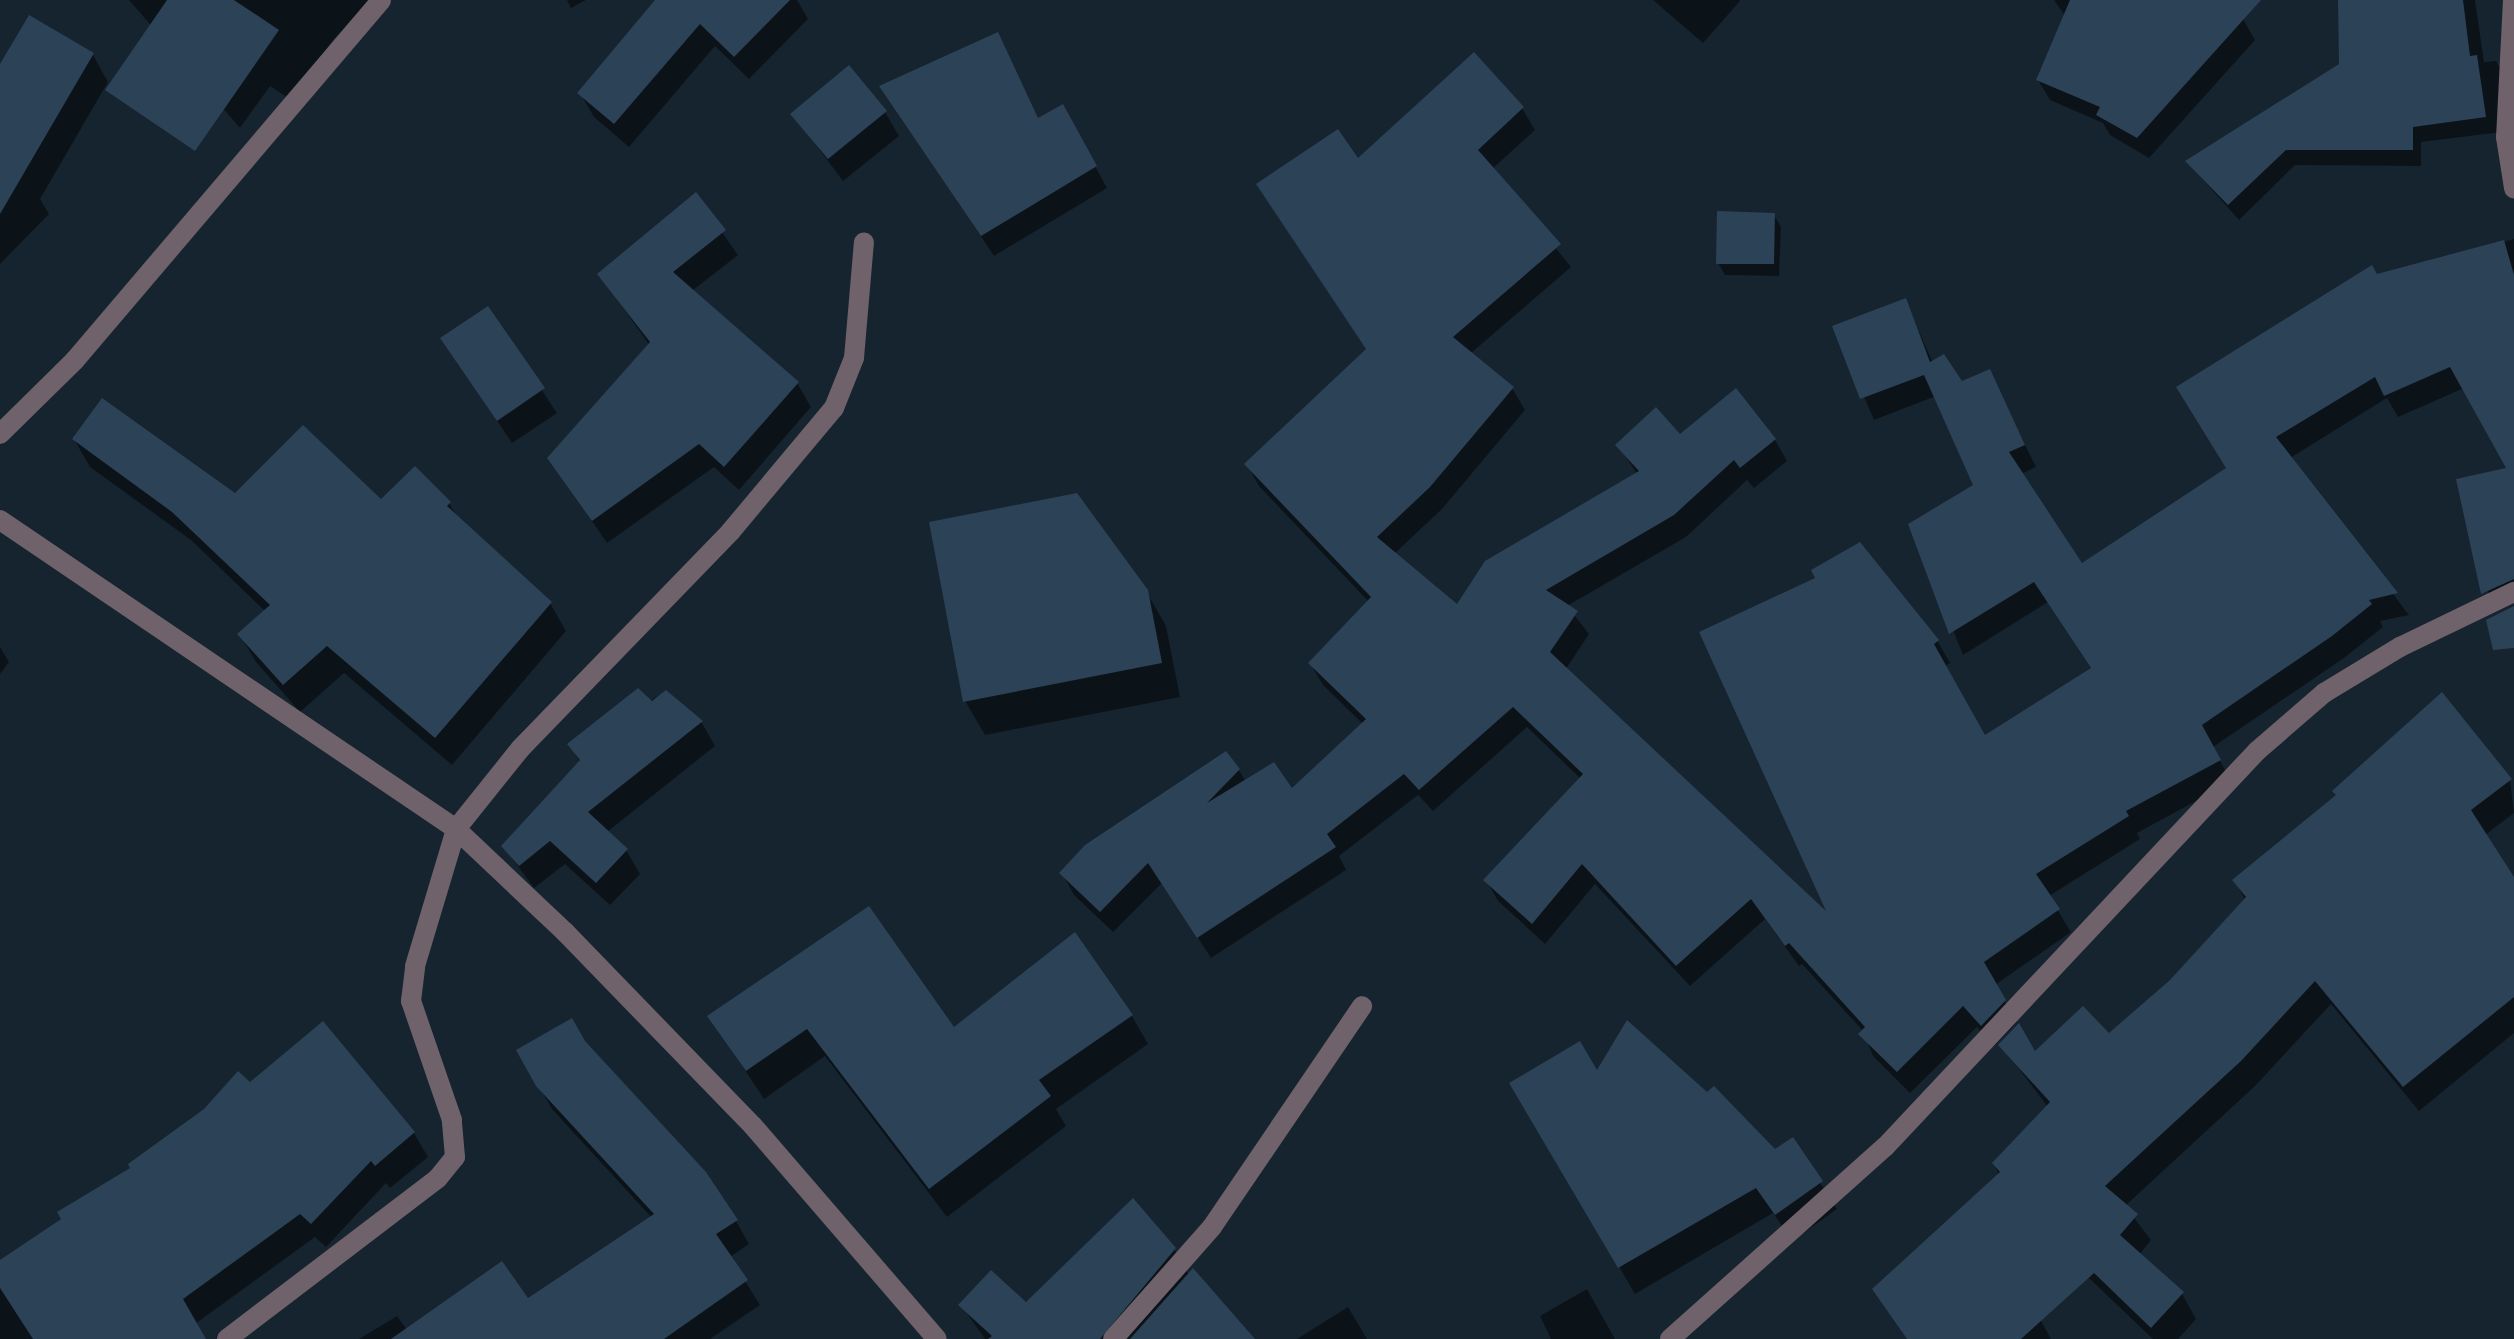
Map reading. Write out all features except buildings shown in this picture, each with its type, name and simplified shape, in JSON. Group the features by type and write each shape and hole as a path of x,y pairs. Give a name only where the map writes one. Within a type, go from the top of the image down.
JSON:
{"street":[{"path":"0,434 75,360 381,0"},
{"path":"2513,0 2506,137 2514,188"},
{"path":"227,1339 438,1178 455,1157 452,1120 411,1001 415,966 456,829 520,749 731,531 834,408 854,358 864,242"},
{"path":"0,520 456,829 565,932 753,1126 937,1339"},
{"path":"1670,1339 1885,1147 2257,751 2324,693 2400,647 2514,592"},
{"path":"1113,1339 1212,1227 1362,1006"}]}
